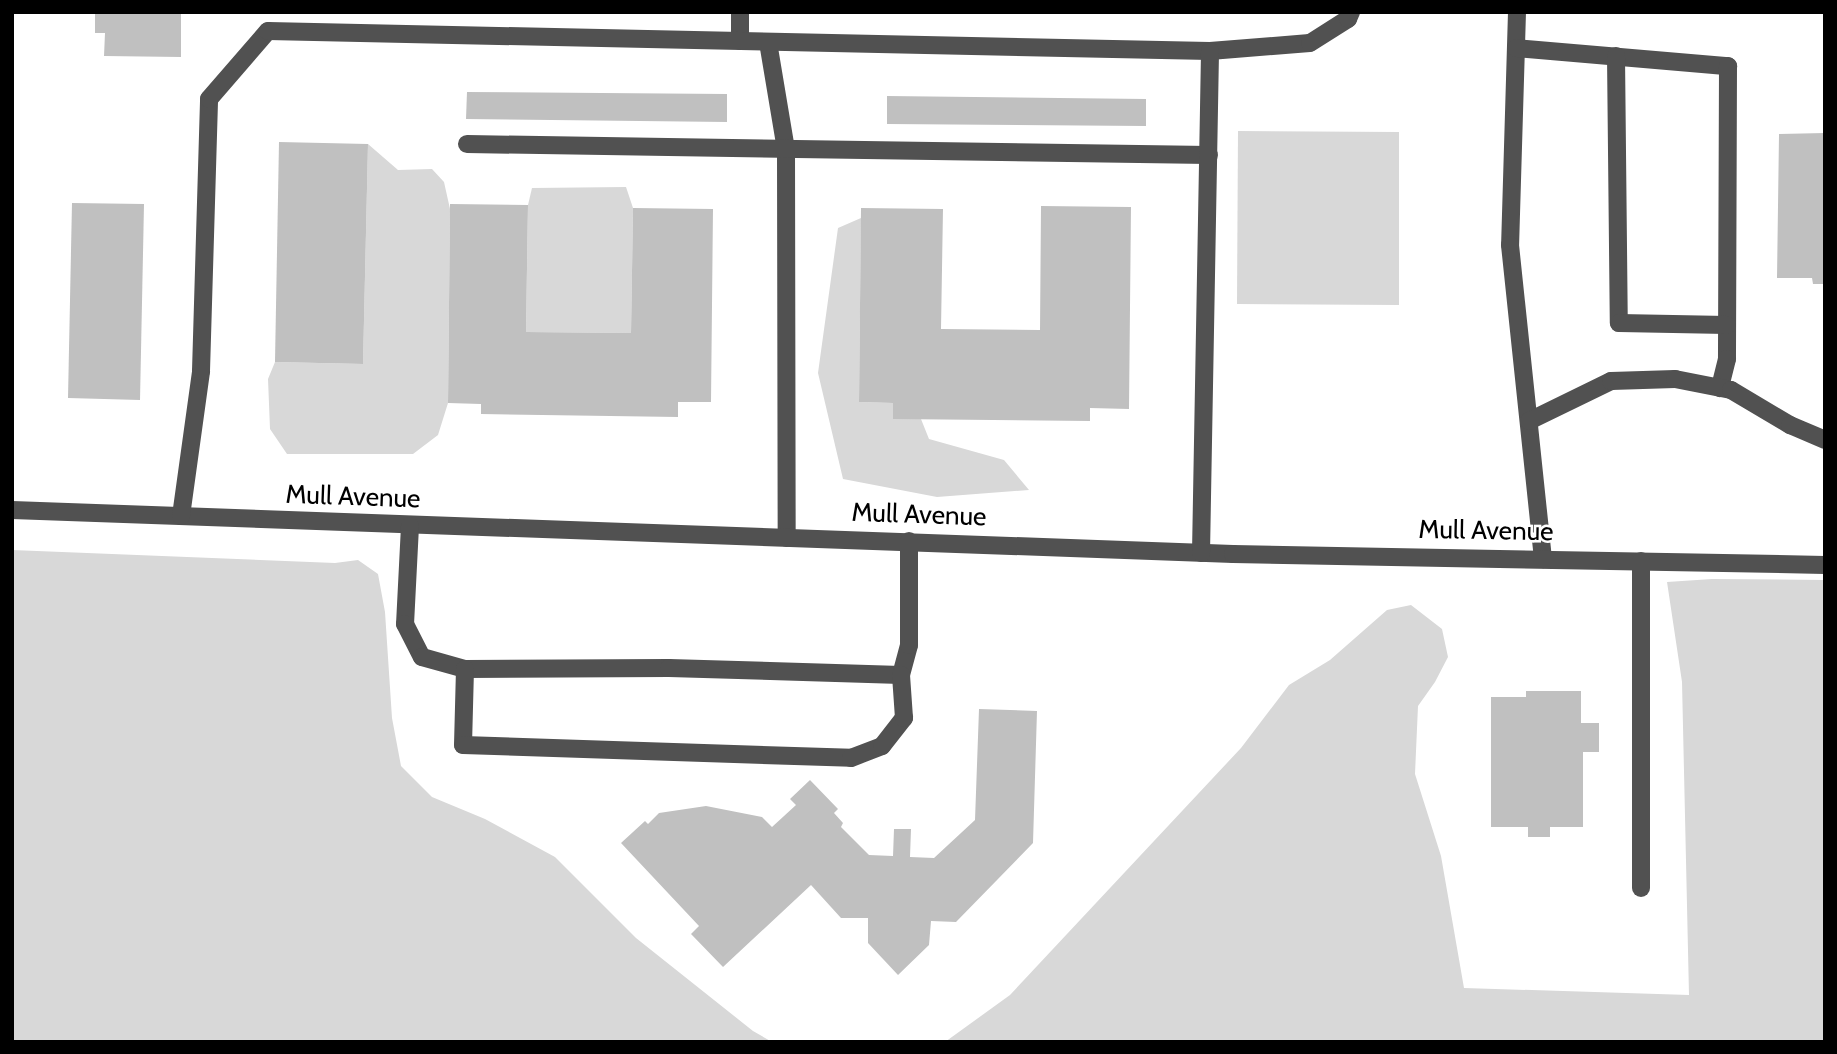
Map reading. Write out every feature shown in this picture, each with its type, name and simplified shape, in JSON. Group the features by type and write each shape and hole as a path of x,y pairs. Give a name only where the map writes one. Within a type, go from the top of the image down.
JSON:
{"street":[{"path":"740,12 740,41"},
{"path":"181,516 201,371 209,99 268,31 1210,51 1310,43 1348,19 1351,12"},
{"path":"1517,12 1510,245 1543,559"},
{"path":"768,42 786,149 787,538"},
{"path":"1516,48 1728,66 1727,359 1720,388"},
{"path":"1201,553 1210,51"},
{"path":"1616,56 1619,323 1727,326"},
{"path":"467,144 1209,155"},
{"path":"1529,421 1611,381 1675,379 1731,390 1790,425 1825,440"},
{"name":"Mull Avenue","path":"12,510 1201,553 1825,565"},
{"path":"411,526 404,624 422,657 465,669 669,668 901,675"},
{"path":"465,669 463,744 851,758 882,746 904,718 901,675 909,645 909,541"},
{"path":"1642,561 1642,888"}],"shaded area":[{"path":"1238,131 1399,132 1399,305 1237,304"},
{"path":"368,144 398,170 432,169 444,182 450,209 448,403 438,435 413,454 287,454 270,429 268,379 275,362 363,364"},
{"path":"626,187 633,208 631,333 526,332 528,205 532,188"},
{"path":"861,218 859,402 893,403 921,419 929,439 1004,460 1029,490 937,497 843,479 818,373 838,228"},
{"path":"12,550 335,563 358,560 378,574 385,612 392,718 401,766 432,797 485,819 555,857 636,938 753,1031 772,1042 12,1042"},
{"path":"1712,579 1825,580 1825,1042 945,1042 1010,995 1241,748 1289,685 1330,660 1387,610 1411,605 1442,629 1448,657 1418,706 1415,774 1441,856 1464,988 1689,995 1682,682 1667,582"}],"building":[{"path":"95,12 181,12 181,57 104,56 105,33 95,33"},
{"path":"467,92 727,94 727,122 466,119"},
{"path":"887,96 1146,99 1146,126 887,124"},
{"path":"1825,133 1825,284 1813,284 1812,278 1777,278 1779,134"},
{"path":"279,142 368,144 363,364 275,362"},
{"path":"72,203 144,204 140,400 68,398"},
{"path":"450,204 528,205 526,332 631,333 633,208 713,209 711,402 678,402 678,417 481,414 481,404 448,403"},
{"path":"1041,206 1131,207 1129,409 1090,408 1090,421 893,419 893,403 859,402 861,208 943,209 941,329 1040,330"},
{"path":"1526,691 1581,691 1581,723 1599,723 1599,752 1583,752 1583,827 1550,827 1550,837 1528,837 1528,827 1491,827 1491,697 1526,697"},
{"path":"979,709 1037,711 1033,843 956,922 931,921 929,945 898,975 868,943 868,918 841,918 811,885 723,967 691,934 699,926 621,843 645,821 648,824 659,813 706,806 762,817 772,827 796,805 790,799 810,780 838,809 834,813 843,823 841,827 869,855 893,856 894,829 911,829 910,857 934,858 975,820"}]}
